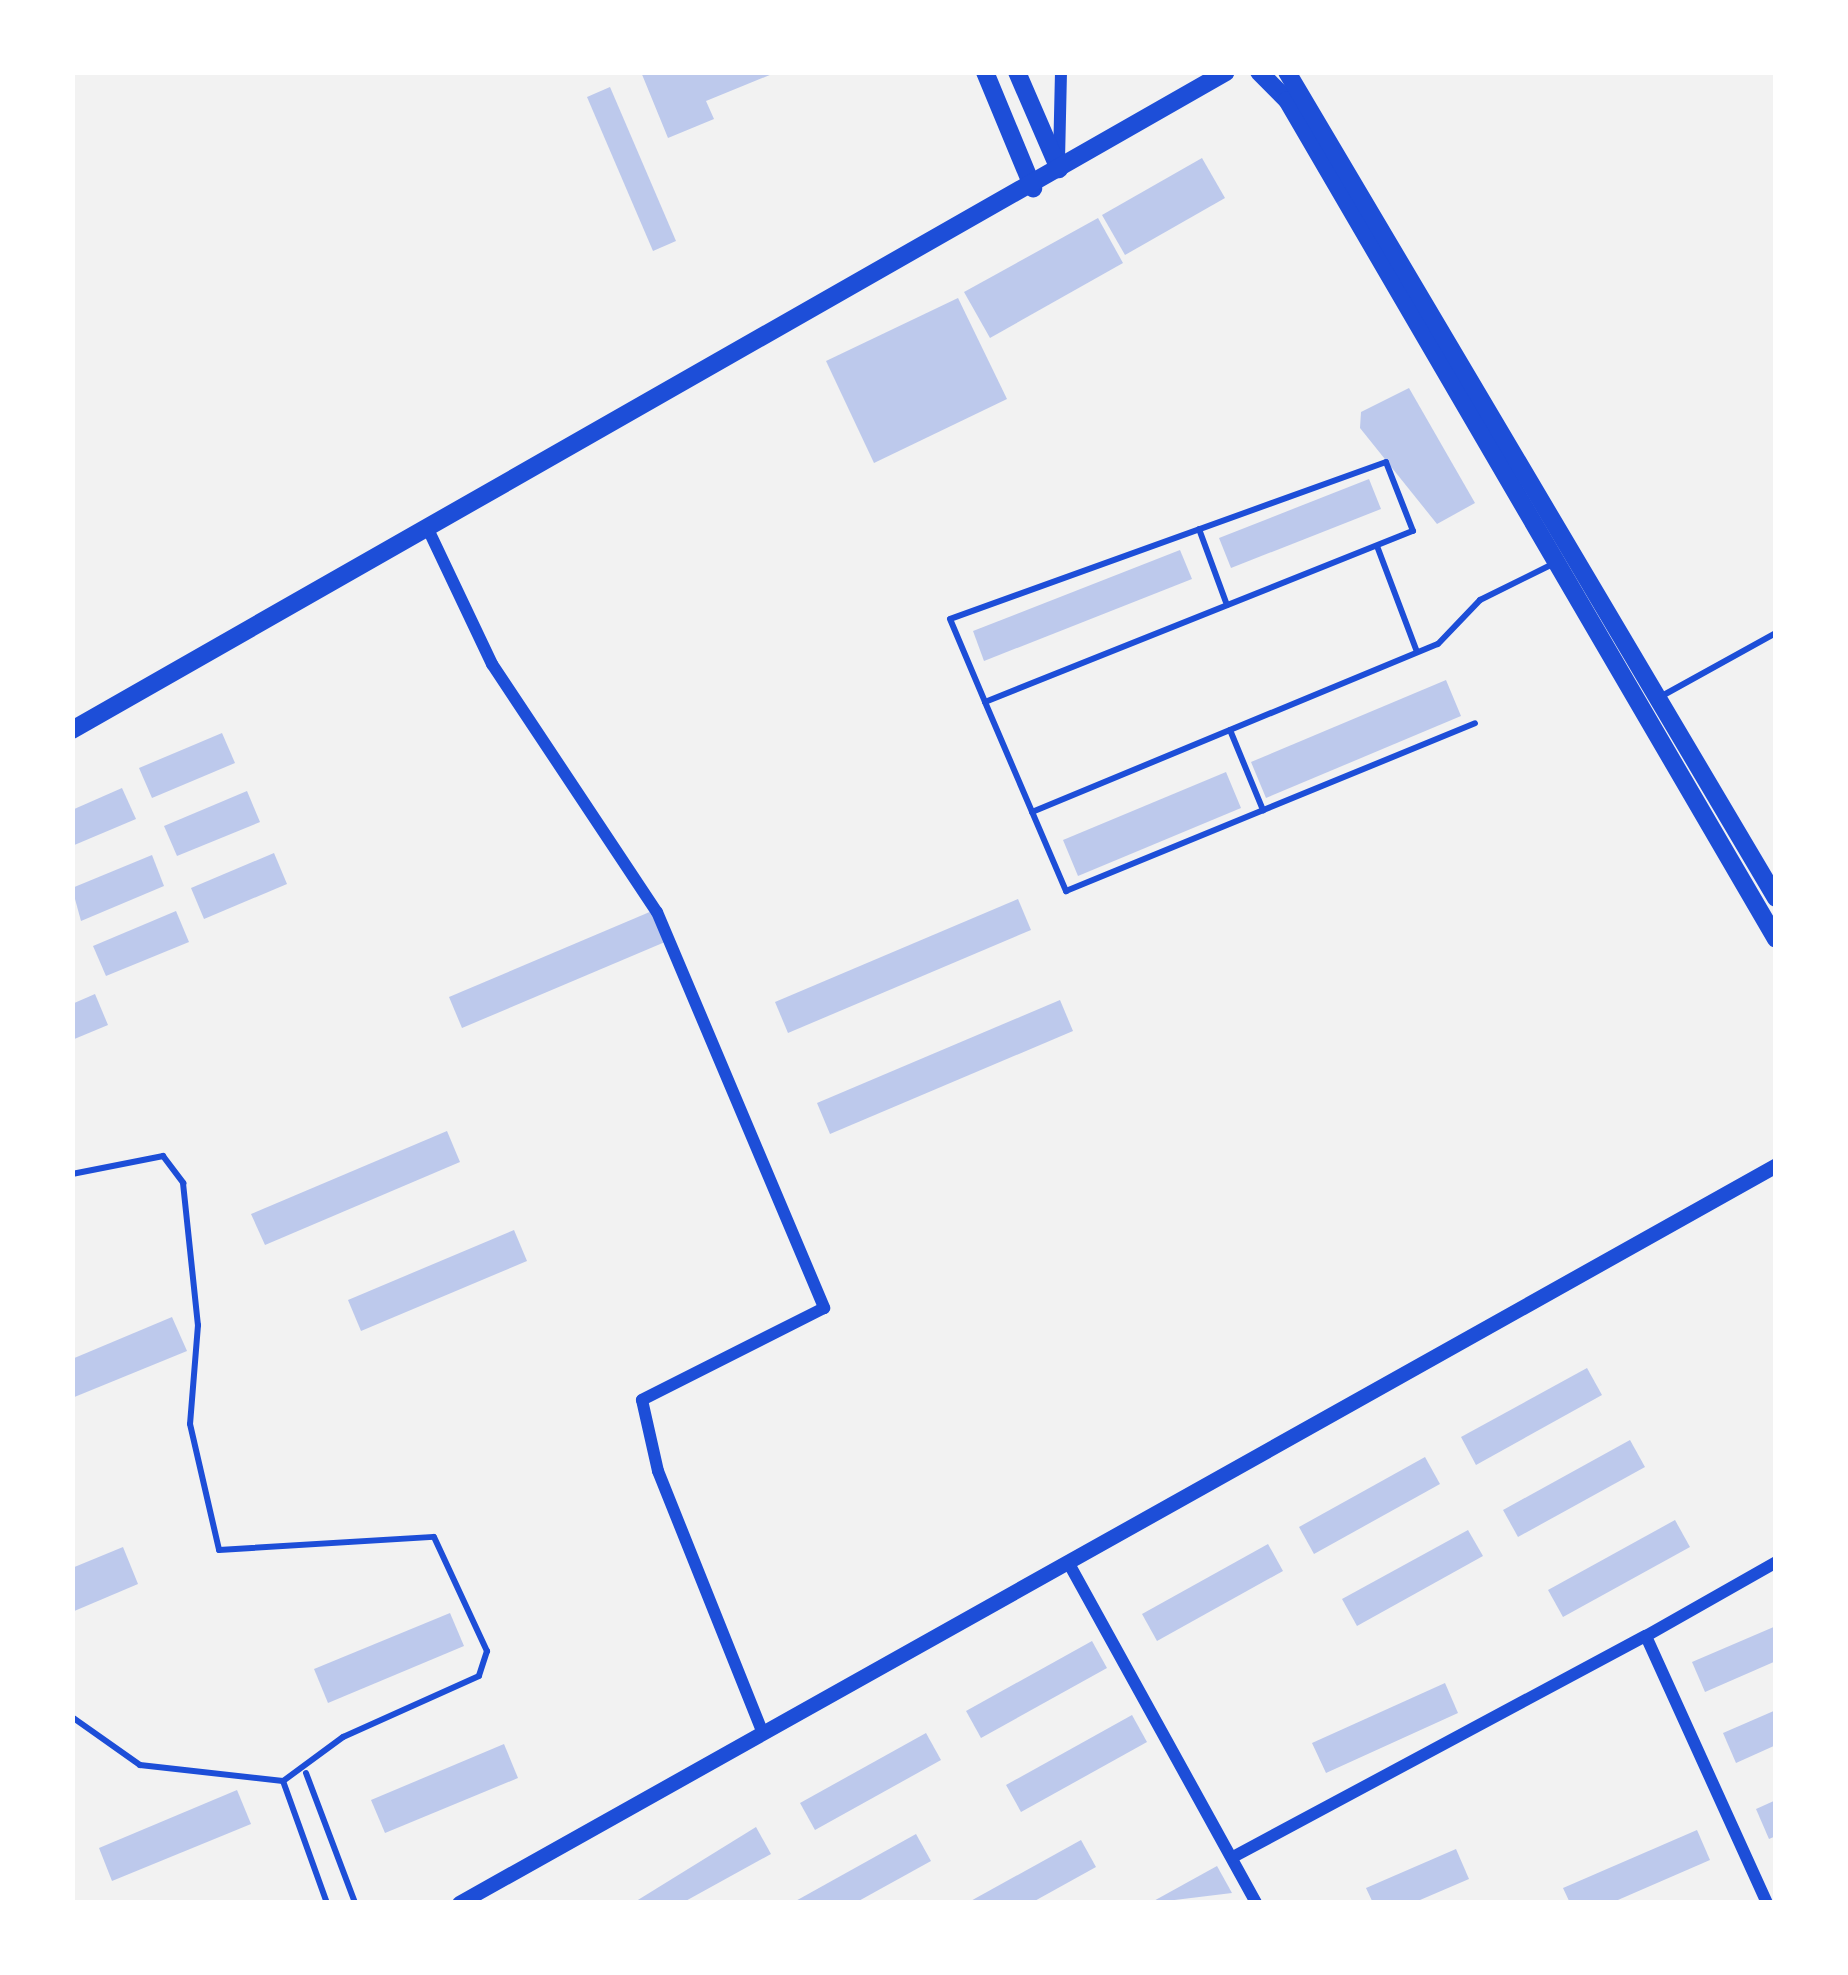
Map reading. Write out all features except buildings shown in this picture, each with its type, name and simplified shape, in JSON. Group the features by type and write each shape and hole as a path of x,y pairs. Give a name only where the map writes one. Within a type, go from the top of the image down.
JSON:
{"main road":[{"path":"985,72 1033,188"},
{"path":"1017,72 1058,169"},
{"path":"72,730 1033,188 1226,72"},
{"path":"1259,72 1287,100 1564,557 1660,697 1776,898"},
{"path":"1287,72 1776,939"}],"street":[{"path":"1058,169 1061,72"},
{"path":"427,527 492,664 657,912 824,1308 642,1400 658,1472 764,1733"},
{"path":"459,1903 1776,1165"},
{"path":"1068,1562 1256,1903"},
{"path":"1233,1857 1776,1562"},
{"path":"1646,1636 1767,1903"}],"lane":[{"path":"985,702 1413,531 1386,462 950,619 985,702 1066,891 1475,723"},
{"path":"1199,529 1228,605"},
{"path":"1377,546 1417,652"},
{"path":"1032,812 1417,652 1480,600 1564,557"},
{"path":"1660,697 1776,632"},
{"path":"1230,730 1263,810"},
{"path":"72,1174 148,1155 183,1183 198,1325 190,1424 219,1550 237,1557 412,1531 447,1546 487,1665 344,1737 306,1773 283,1781 140,1766 72,1717"},
{"path":"306,1773 355,1903"},
{"path":"283,1781 327,1903"}]}
